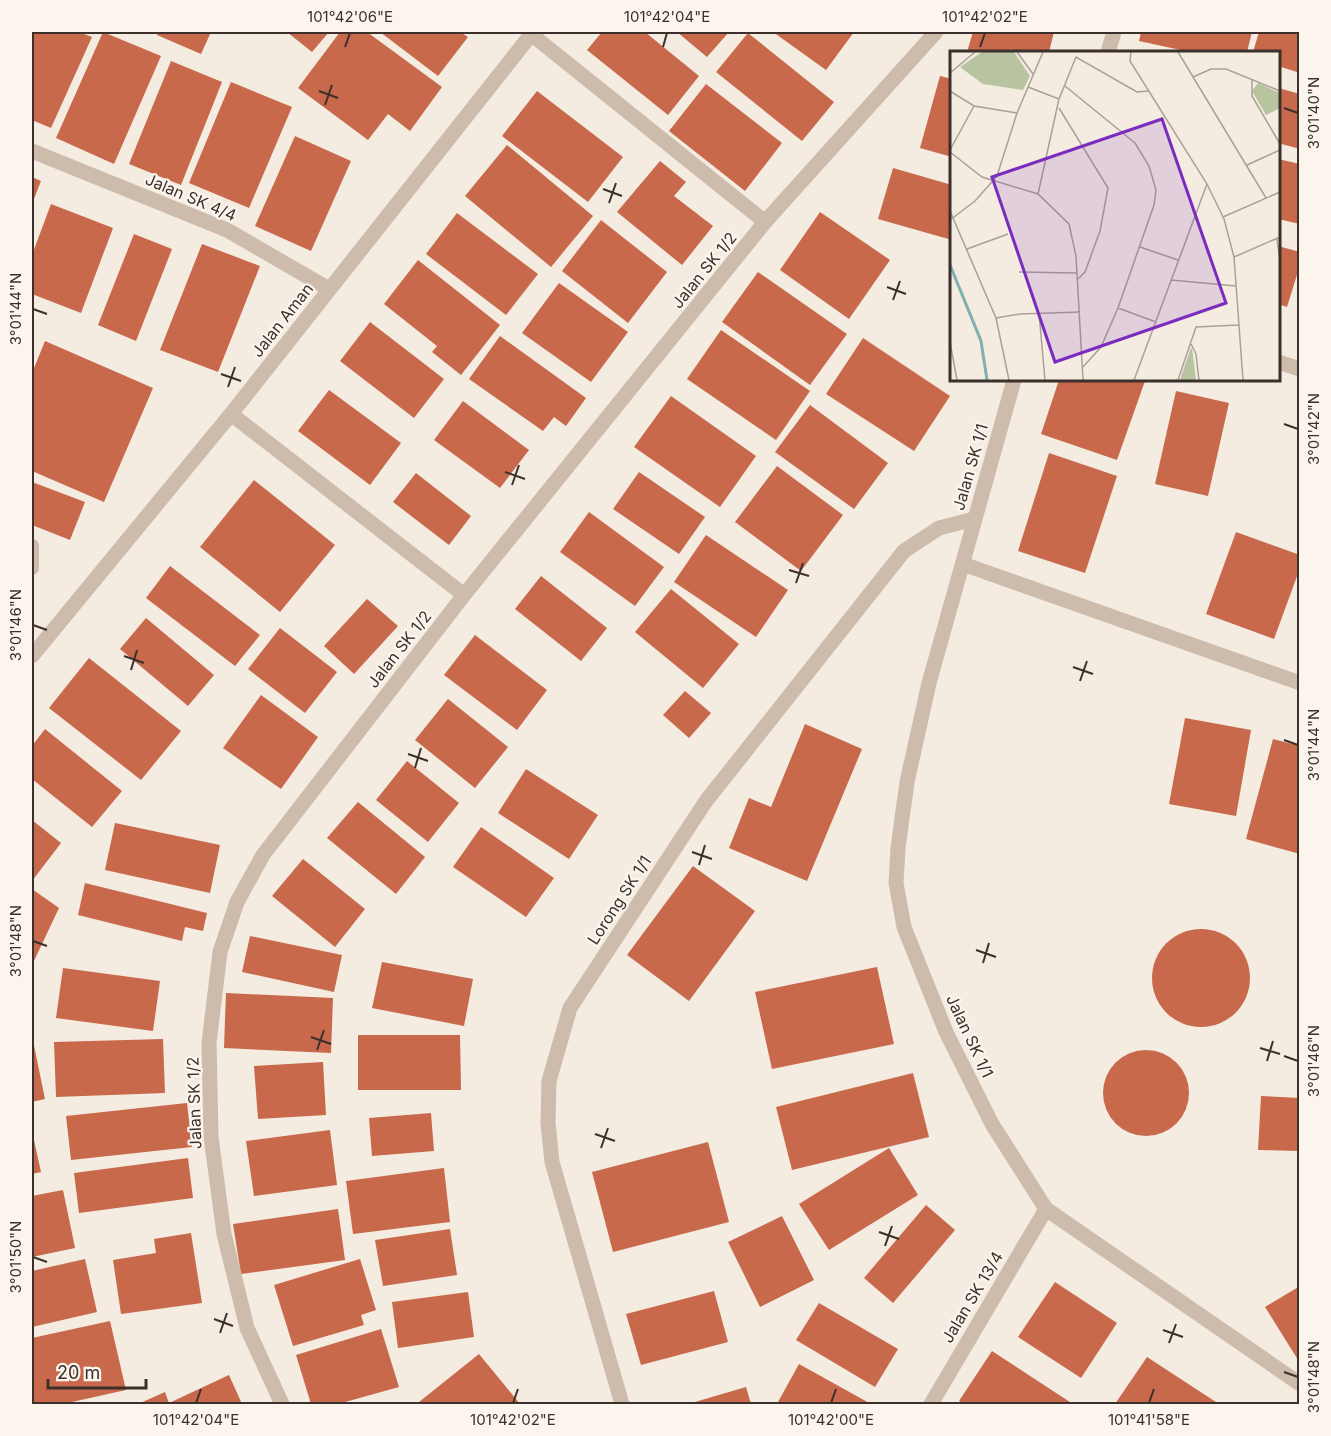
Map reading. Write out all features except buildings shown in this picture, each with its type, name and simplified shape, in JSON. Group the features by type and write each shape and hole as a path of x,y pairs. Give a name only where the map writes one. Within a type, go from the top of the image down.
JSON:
{"street":[{"name":"Jalan SK 1/2","path":"282,1404 248,1328 224,1234 211,1137 210,1043 220,952 237,902 263,855 464,595 765,222 936,32"},
{"path":"1108,51 1114,32"},
{"path":"532,33 765,222"},
{"name":"Jalan Aman","path":"32,656 231,414 532,33"},
{"name":"Jalan SK 4/4","path":"32,151 227,230 329,289"},
{"path":"1280,363 1299,369"},
{"name":"Jalan SK 1/1","path":"1014,381 929,683 907,782 897,848 896,883 904,927 946,1032 992,1124 1046,1209 1299,1383"},
{"path":"231,414 464,595"},
{"name":"Lorong SK 1/1","path":"622,1404 552,1162 548,1123 549,1081 570,1008 706,801 904,551 939,528 974,519"},
{"path":"963,564 1299,683"},
{"name":"Jalan SK 13/4","path":"931,1404 1046,1209"}],"lane":[{"path":"32,546 32,568"}]}
